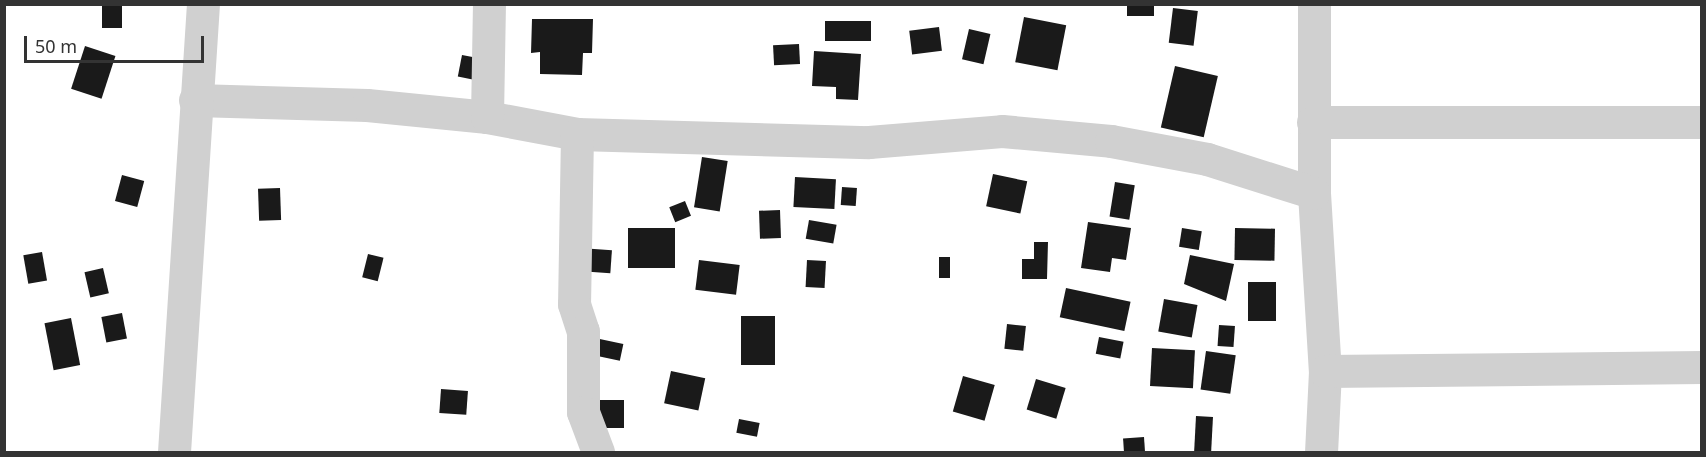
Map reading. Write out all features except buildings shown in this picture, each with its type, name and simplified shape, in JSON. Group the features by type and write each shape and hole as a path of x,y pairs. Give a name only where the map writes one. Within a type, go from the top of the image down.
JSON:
{"street":[{"path":"174,453 203,4"},
{"path":"487,117 489,4"},
{"path":"1314,4 1314,193 1325,371 1320,453"},
{"path":"195,100 355,104 487,117 576,134 870,142 1002,131 1111,141 1207,159 1314,193"},
{"path":"1313,122 1701,122"},
{"path":"576,134 574,304 583,331 583,412 598,453"},
{"path":"1325,371 1701,367"}]}
